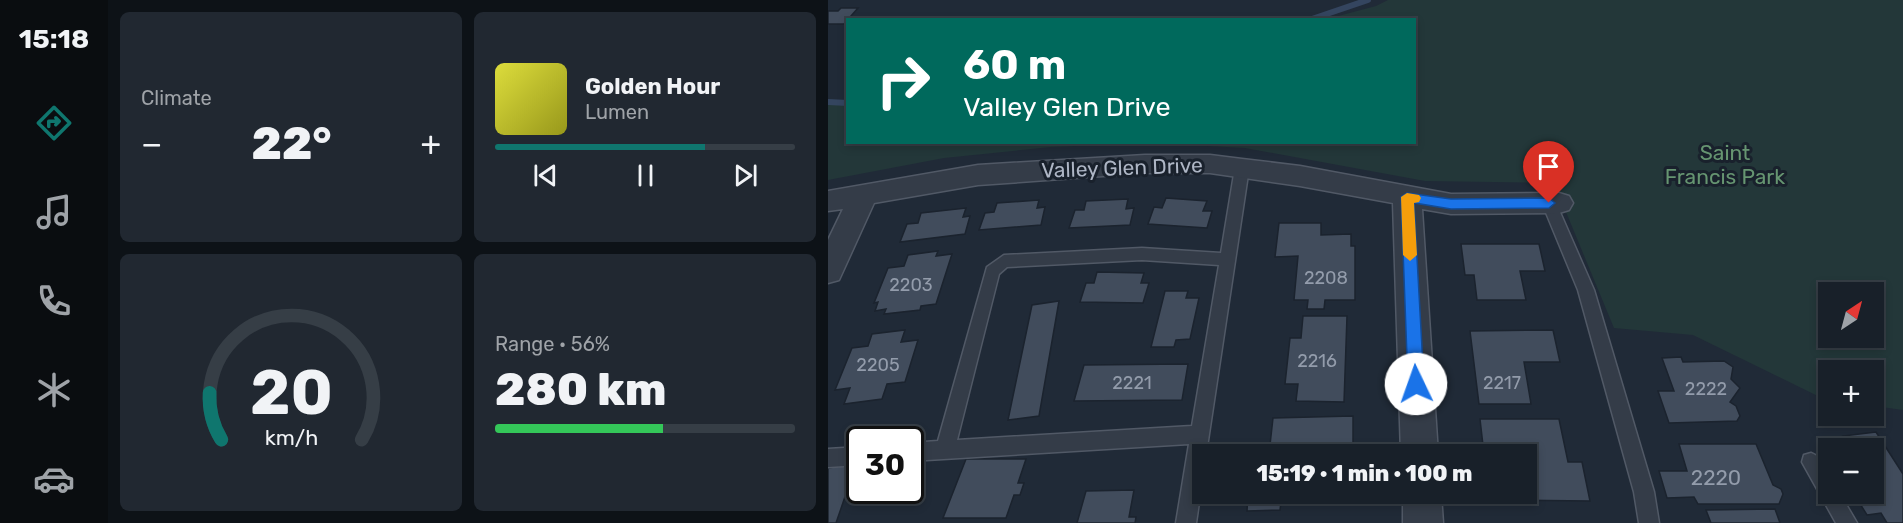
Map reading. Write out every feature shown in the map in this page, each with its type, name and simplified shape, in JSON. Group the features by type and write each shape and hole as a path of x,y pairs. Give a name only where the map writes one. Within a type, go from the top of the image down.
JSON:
{"street":[{"name":"Valley Glen Drive","path":"828,201 978,175 1145,164 1210,164 1300,176 1451,204 1554,203"},
{"path":"828,271 864,194"},
{"path":"1407,197 1419,444"},
{"path":"1422,504 1423,523"}],"lane":[{"path":"1186,523 1242,168"},
{"path":"1554,203 1586,290 1644,492 1650,523"},
{"path":"945,450 992,270 1004,261 1142,254 1227,259"},
{"path":"924,451 1200,434"},
{"path":"828,458 846,457"},
{"path":"1811,462 1818,474"},
{"path":"1836,504 1847,523"}],"green space":[{"name":"Saint Francis Park","path":"1388,0 1903,0 1903,410 1884,407 1884,360 1818,360 1818,396 1693,335 1614,328 1554,183 1425,181 1245,148 1170,144 1416,144 1416,18 1331,18 1376,6"},
{"name":"Saint Francis Park","path":"828,104 846,105 846,144 1126,144 1051,147 944,158 828,180"}],"building":[{"path":"841,8 858,8 849,18 846,18 844,24 828,24 828,11 838,11"},
{"path":"1166,198 1207,201 1203,211 1212,211 1207,228 1148,224 1154,207 1162,208"},
{"path":"1128,199 1126,209 1134,208 1130,225 1069,228 1075,210 1084,210 1086,201"},
{"path":"1039,200 1037,208 1045,207 1041,225 979,230 985,213 994,212 997,203"},
{"path":"966,208 963,217 970,216 965,234 900,242 907,224 918,223 921,213"},
{"path":"1279,223 1321,223 1321,235 1351,234 1351,246 1355,246 1355,300 1325,300 1324,309 1307,309 1308,300 1294,300 1298,256 1275,257"},
{"path":"1461,244 1539,244 1545,271 1520,271 1526,300 1477,300 1474,275 1465,275"},
{"path":"938,251 936,256 952,254 936,304 921,306 920,310 884,314 886,309 875,311 878,302 874,303 888,268 904,266 908,255"},
{"path":"1097,272 1144,273 1141,283 1149,283 1143,303 1080,302 1086,283 1094,283"},
{"path":"1165,291 1188,291 1186,298 1199,298 1190,339 1176,340 1174,347 1151,347"},
{"path":"1059,301 1039,416 1008,420 1032,305"},
{"path":"1303,316 1347,316 1344,402 1296,401 1298,384 1285,384 1290,338 1301,338"},
{"path":"905,330 901,342 918,340 905,382 887,384 882,399 844,404 850,388 835,390 852,348 868,346 872,334"},
{"path":"1553,330 1560,362 1524,362 1531,404 1479,404 1470,331"},
{"path":"1681,357 1683,362 1724,361 1733,367 1731,379 1740,388 1730,402 1736,406 1740,416 1737,421 1669,423 1658,391 1674,391 1662,358"},
{"path":"1188,364 1182,400 1074,401 1084,365"},
{"path":"1353,416 1353,444 1270,444 1273,418"},
{"path":"1480,419 1559,419 1568,462 1582,462 1590,501 1537,500 1537,444 1483,444"},
{"path":"1876,432 1880,438 1844,438 1843,436"},
{"path":"1679,444 1756,444 1773,485 1781,489 1783,494 1779,504 1698,504 1694,497 1667,498 1659,471 1687,471"},
{"path":"1884,444 1903,474 1903,523 1887,523 1881,513 1867,515 1860,504 1884,504"},
{"path":"966,459 1026,459 1018,483 1024,483 1020,495 1014,495 1006,518 943,518"},
{"path":"846,465 846,494 836,523 828,523 828,468"},
{"path":"1134,490 1129,517 1136,517 1135,523 1077,523 1086,491"},
{"path":"1247,504 1281,504 1280,510 1247,511"},
{"path":"1775,509 1780,523 1711,523 1706,510"}],"waterway":[{"path":"1315,18 1368,0"},
{"path":"828,102 846,103"}],"slow traffic":[{"path":"1410,255 1407,197 1415,198"}],"route":[{"path":"1416,384 1407,197 1451,204 1549,203"}]}
